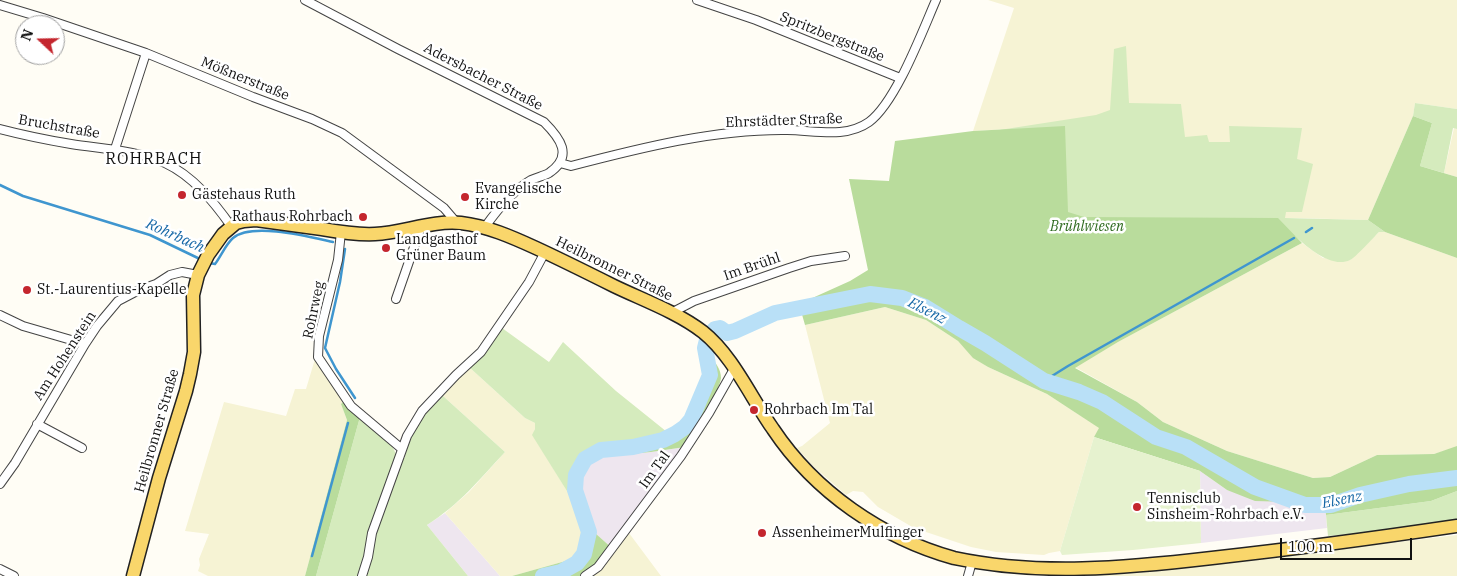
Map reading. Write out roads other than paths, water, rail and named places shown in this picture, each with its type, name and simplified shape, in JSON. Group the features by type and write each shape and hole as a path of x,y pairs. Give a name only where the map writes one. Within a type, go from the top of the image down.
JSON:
{"main road":[{"name":"Heilbronner Straße","path":"133,576 159,478 190,374 194,352 194,295 203,265 223,234 236,222 256,220 341,232 373,234 456,222 485,227 515,238 671,313 701,331 721,349 775,433 801,465 837,498 861,516 888,532 953,558 1005,569 1035,571 1108,569 1302,548 1457,526"}],"street":[{"name":"Adersbacher Straße","path":"306,0 398,49 544,122 557,135 563,149 560,163"},
{"name":"Spritzbergstraße","path":"697,0 756,20 900,78"},
{"name":"Ehrstädter Straße","path":"560,163 570,166 634,149 707,136 786,130 848,132 868,122 884,108 919,40 936,0"},
{"name":"Mößnerstraße","path":"0,5 146,53 312,119 342,133 444,208 456,222"},
{"name":"Bruchstraße","path":"115,149 146,53"},
{"name":"Bruchstraße","path":"0,129 71,144 115,149 165,163 196,184 232,226"},
{"path":"485,227 497,210 514,193 532,180 548,174 560,163"},
{"path":"396,299 421,227"},
{"name":"Rohrweg","path":"341,232 338,260 319,336 318,357 351,406 402,449"},
{"path":"362,576 372,534 407,436 422,411 456,374 481,352 529,282 545,252"},
{"name":"Im Brühl","path":"671,313 694,301 789,268 845,256"},
{"name":"Am Hohenstein","path":"0,484 15,463 85,344 118,301 156,284 170,275 203,265"},
{"path":"0,315 24,326 85,344"},
{"name":"Im Tal","path":"585,576 598,567 681,456 709,413 734,369"},
{"path":"37,424 82,448"},
{"path":"968,576 972,562"},
{"path":"0,569 14,576"}],"waterway":[{"name":"Rohrbach","path":"0,185 23,196 150,235 202,260"},
{"path":"1306,232 1312,228"},
{"name":"Rohrbach","path":"209,263 215,264 233,238 242,233 253,231 282,232 333,242"},
{"path":"1044,381 1294,238"},
{"name":"Rohrbach","path":"345,249 340,282 325,348 355,398"},
{"name":"Elsenz","path":"543,576 561,572 577,563 584,554 589,532 575,490 576,475 585,459 601,450 633,447 663,440 685,427 691,420 710,375 705,348 707,340 715,329 720,328 727,333 775,313 870,294 902,298 925,307 1044,381 1079,392 1102,402 1156,437 1186,447 1255,487 1305,505 1331,505 1360,495 1409,484 1457,478"},
{"name":"Rohrbach","path":"312,556 348,423"}],"place":[{"name":"Gästehaus Ruth","path":"182,195"},
{"name":"Evangelische Kirche","path":"465,197"},
{"name":"Rathaus Rohrbach","path":"363,217"},
{"name":"Landgasthof Grüner Baum","path":"386,248"},
{"name":"St.-Laurentius-Kapelle","path":"27,290"},
{"name":"Rohrbach Im Tal","path":"754,410"},
{"name":"Tennisclub Sinsheim-Rohrbach e.V.","path":"1137,507"},
{"name":"AssenheimerMulfinger","path":"762,533"}],"district":[{"name":"ROHRBACH","path":"154,159"}],"park label":[{"name":"Brühlwiesen","path":"1087,227"}]}
